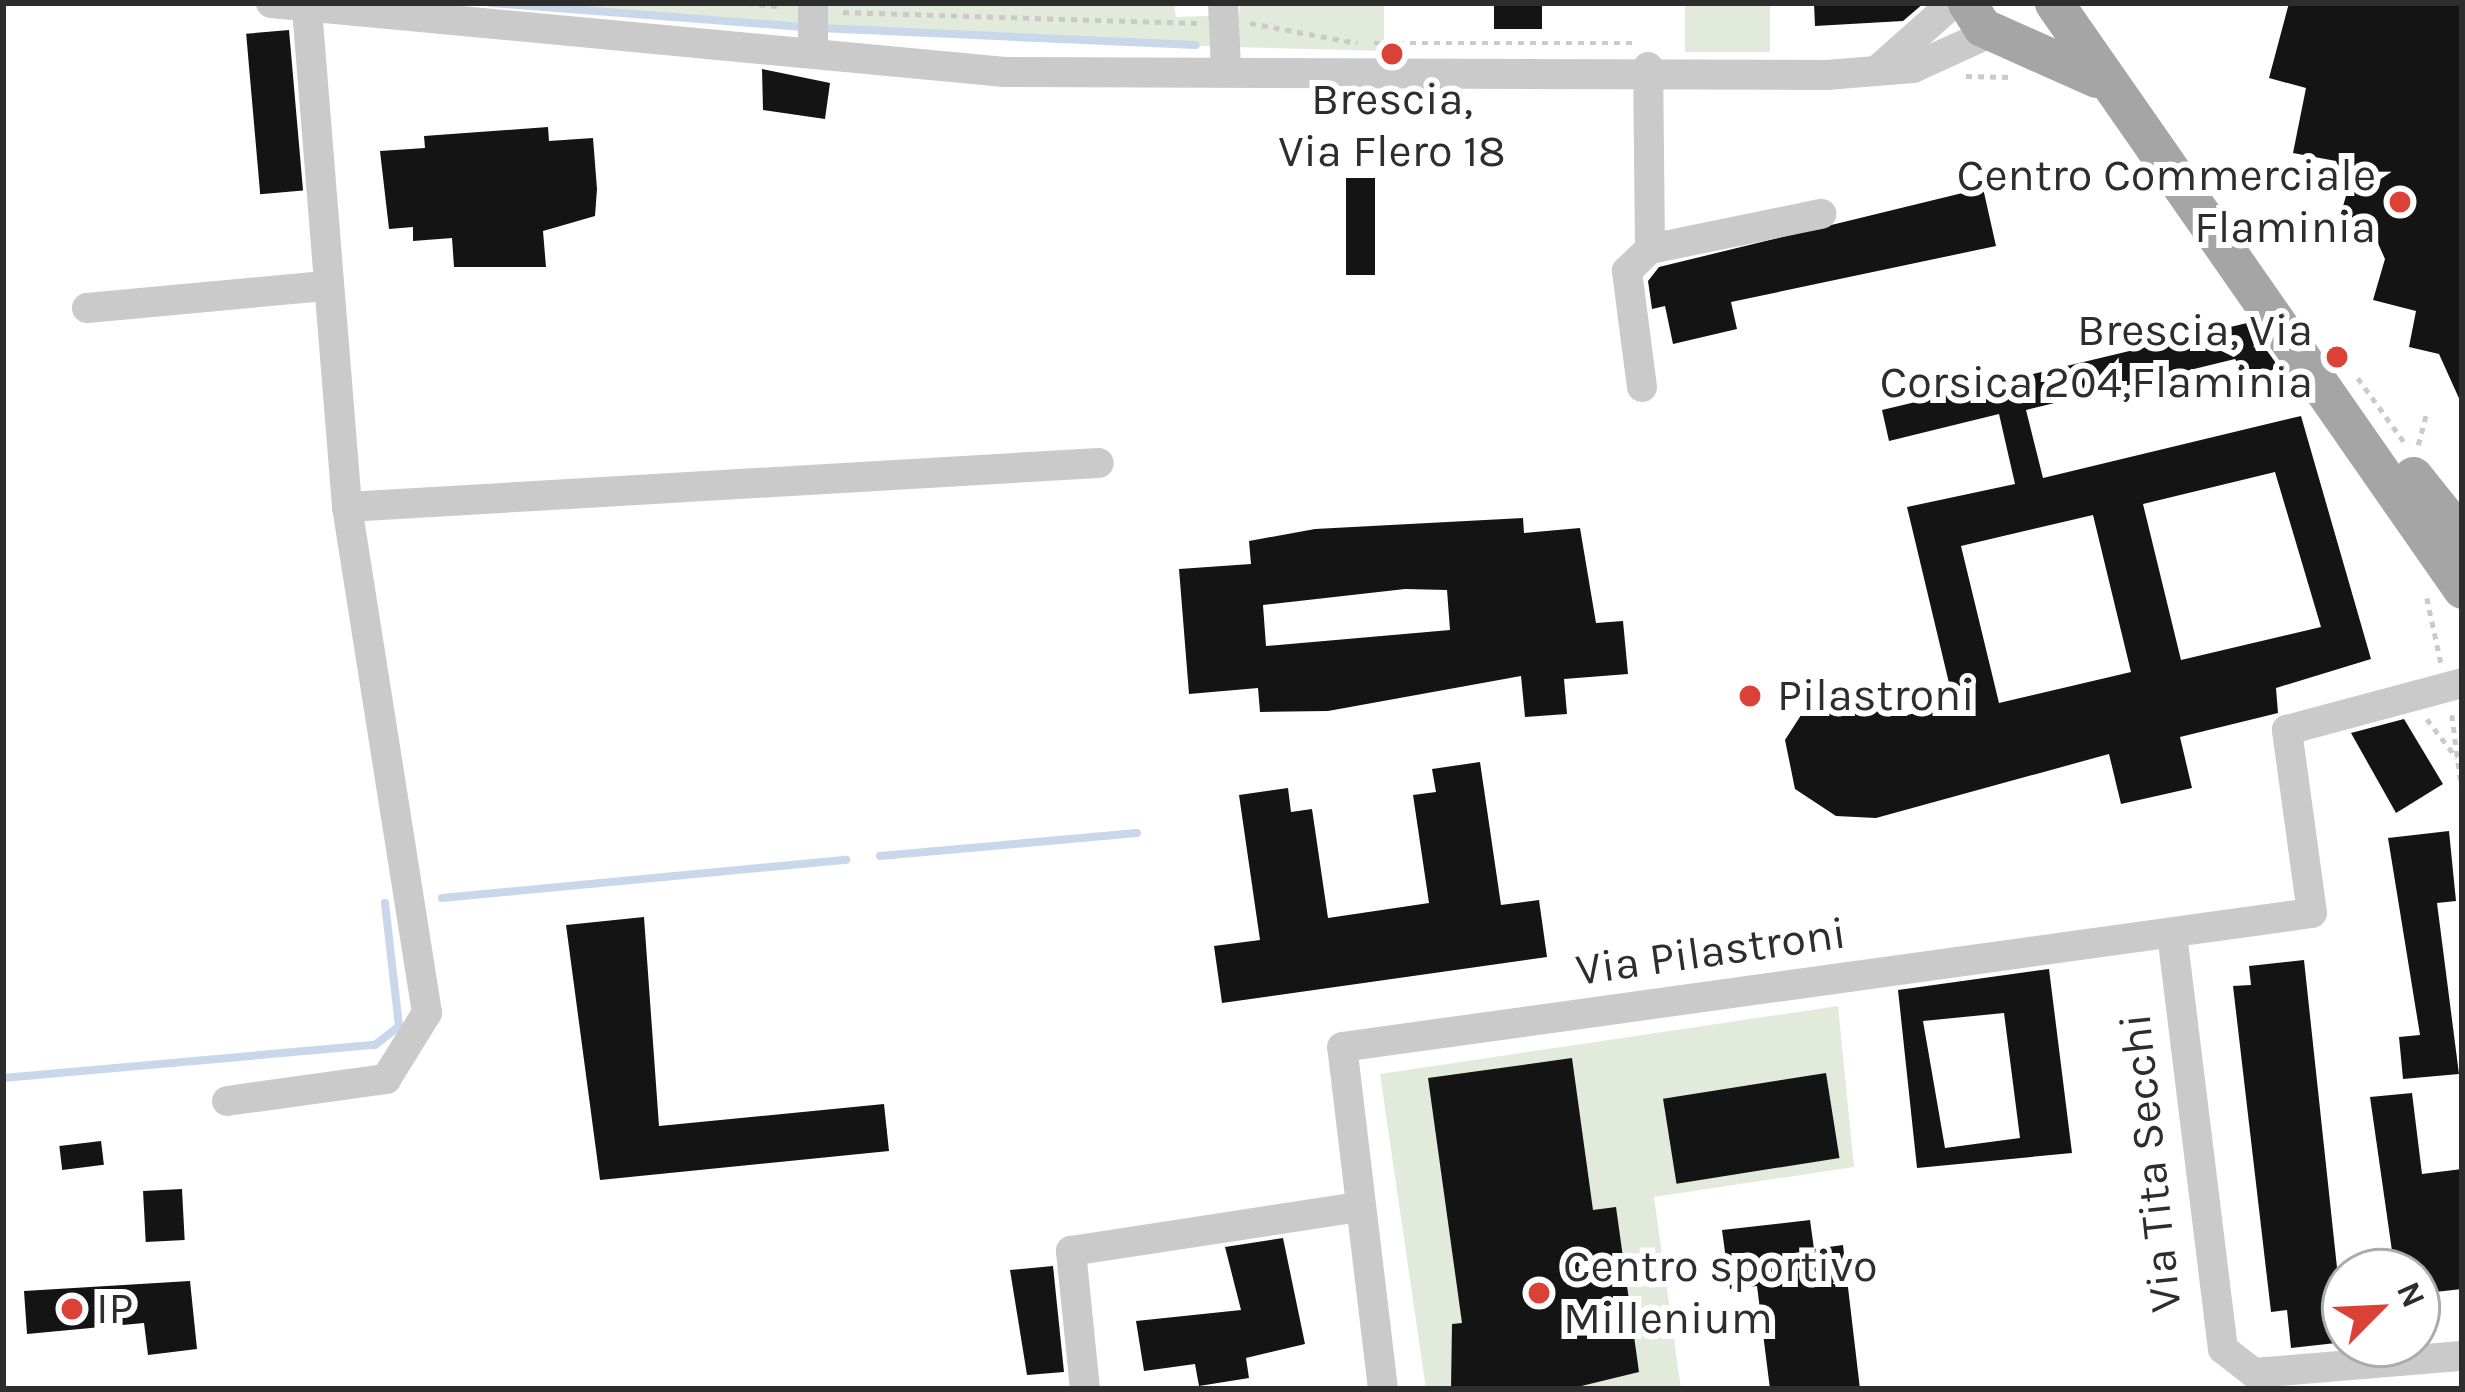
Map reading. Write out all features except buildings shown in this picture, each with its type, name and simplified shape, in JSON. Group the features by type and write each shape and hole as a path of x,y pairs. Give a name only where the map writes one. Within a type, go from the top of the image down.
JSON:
{"main road":[{"path":"1991,24 2037,28 2054,3 2323,376 2462,589"},
{"path":"1991,24 2112,86"},
{"path":"2323,376 2445,501 2462,537"}],"street":[{"path":"271,3 307,9 408,12 1005,72 1229,37 1648,68 1873,71 1913,68 1991,24"},
{"path":"1873,71 1953,3"},
{"path":"813,6 813,53"},
{"path":"226,1101 386,1078 428,1013 347,507 333,302 322,286 307,9"},
{"path":"1648,68 1650,249"},
{"path":"1642,387 1628,271 1650,249 1821,214"},
{"path":"87,308 322,286"},
{"path":"347,507 1099,463"},
{"name":"Via Pilastroni","path":"1358,1207 1338,1056 1354,1042 2312,913 2281,740 2294,724 2462,683"},
{"name":"Via Tita Secchi","path":"2172,934 2223,1349 2254,1373 2462,1357"},
{"path":"1085,1389 1071,1250 1358,1207 1383,1389"}],"path":[{"path":"747,3 1172,24"},
{"path":"1229,37 1362,44 1602,42"},
{"path":"1954,76 2015,77"},
{"path":"2415,457 2427,411"},
{"path":"2461,764 2462,790"}],"green space":[{"path":"533,3 1174,3 1176,17 1239,15 1240,3 1384,3 1384,51 1018,41"},
{"path":"1685,3 1770,3 1770,52 1685,52"},
{"name":"Centro sportivo Millenium","path":"1838,1006 1854,1167 1654,1197 1681,1389 1426,1389 1380,1074"}],"waterway":[{"path":"491,3 805,27"},
{"path":"820,28 1196,45"},
{"path":"880,856 1137,833"},
{"path":"442,898 846,860"},
{"path":"3,1078 375,1045 399,1026 385,903"}],"place":[{"name":"Brescia, Via Flero 18","path":"1392,54"},
{"name":"Centro Commerciale Flaminia","path":"2400,202"},
{"name":"Brescia, Via Corsica 204,Flaminia","path":"2337,357"},
{"name":"Pilastroni","path":"1750,696"},
{"name":"Centro sportivo Millenium","path":"1539,1293"},
{"name":"IP","path":"72,1309"}]}
